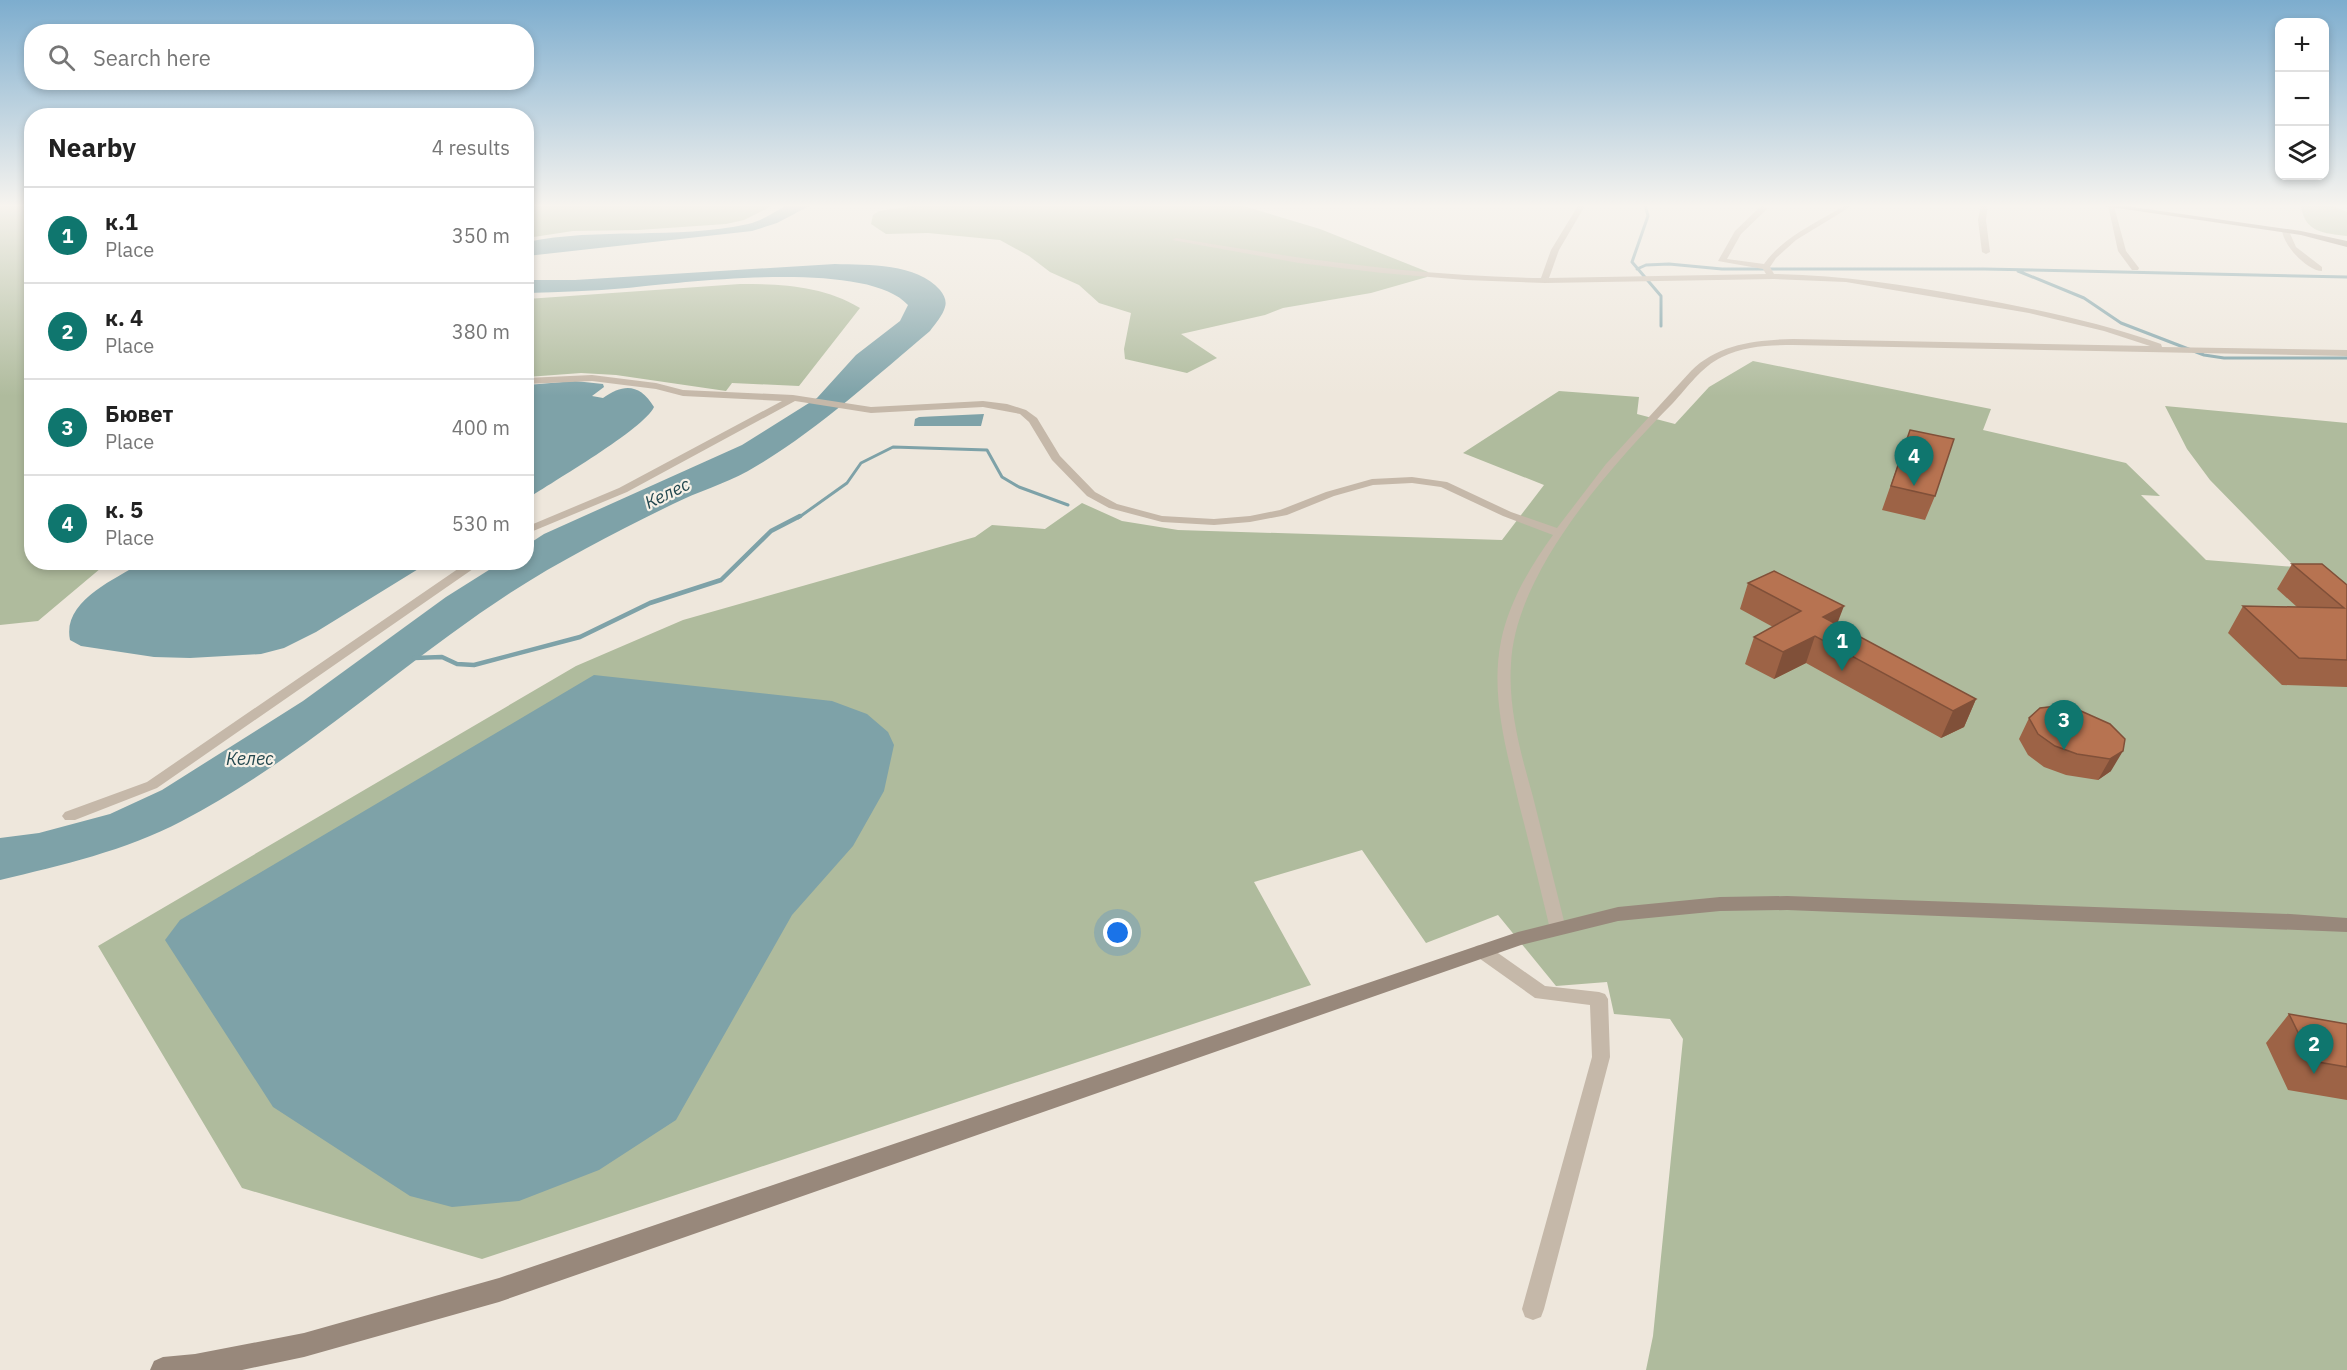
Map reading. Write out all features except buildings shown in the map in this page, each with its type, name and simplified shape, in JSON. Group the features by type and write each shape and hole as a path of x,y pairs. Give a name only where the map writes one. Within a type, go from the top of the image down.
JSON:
{"main road":[{"path":"163,1370 195,1367 304,1345 499,1290 1482,951 1558,928 1618,915 1720,904 1787,903 2347,925"}],"street":[{"path":"1359,268 1447,276 1544,280 1772,276 1847,279 2089,323 2169,349"},
{"path":"1544,280 1547,268"},
{"path":"1767,268 1772,276"},
{"path":"1558,928 1509,730 1504,667 1509,633 1521,597 1559,534 1600,479 1652,418 1707,362 1745,346 1804,342 2347,353"},
{"path":"534,381 592,378 714,396 793,398 885,410 983,404 1016,409 1033,420 1056,458 1091,494 1113,506 1162,519 1214,522 1250,519 1283,513 1330,494 1372,482 1412,480 1443,484 1507,514 1559,534"},
{"path":"534,528 623,490 793,398"},
{"path":"70,816 152,785 465,570"},
{"path":"1482,951 1541,993 1599,999 1601,1057 1533,1309"}],"green space":[{"path":"0,268 24,268 24,570 99,570 38,621 0,625"},
{"path":"1045,268 1418,268 1428,272 1427,277 1371,293 1283,308 1265,315 1181,334 1217,358 1187,373 1125,359 1124,349 1131,313 1099,303 1079,285"},
{"path":"740,284 772,285 817,291 860,308 799,386 732,383 726,391 616,375 581,373 534,376 534,299"},
{"path":"1753,361 1991,409 1983,430 2126,463 2160,496 2141,495 2206,560 2295,567 2210,480 2187,449 2165,406 2347,423 2347,1370 1646,1370 1653,1336 1683,1039 1670,1019 1614,1014 1607,982 1556,986 1498,915 1426,943 1362,850 1254,882 1311,985 482,1259 242,1188 98,946 576,666 683,620 975,537 992,525 1045,529 1082,503 1122,521 1178,530 1502,540 1544,485 1463,453 1559,391 1639,397 1637,414 1675,424 1709,387"}],"water":[{"name":"Келес","path":"771,268 895,268 930,281 940,290 946,305 930,331 796,441 748,471 632,525 569,557 529,581 469,621 309,741 226,796 182,821 138,841 70,863 0,880 0,838 39,833 110,814 162,790 303,701 446,597 489,570 534,570 534,540 544,534 742,445 817,398 856,355 900,321 908,305 887,291 855,282 817,278 731,279 614,289 534,293 534,280 575,280"},
{"path":"575,381 603,384 604,387 592,396 603,398 618,390 631,388 643,394 654,407 647,417 616,441 534,495 534,384"},
{"path":"984,414 981,426 914,426 915,419 919,417"},
{"path":"130,570 417,570 316,632 284,648 261,654 190,658 154,657 81,646 70,640 70,626 74,614 92,593"},
{"path":"594,675 832,701 867,714 888,732 894,745 884,791 853,846 792,915 676,1120 599,1170 519,1201 452,1207 410,1196 273,1107 165,940 180,920"}],"waterway":[{"path":"1711,268 1984,269 2347,277"},
{"path":"1638,269 1661,296 1661,326"},
{"path":"2018,271 2084,298 2121,323 2204,355 2224,358 2347,358"},
{"path":"798,518 847,483 861,463 893,447 987,450 1002,477 1019,487 1068,505"},
{"path":"414,658 442,657 457,664 474,665 580,637 650,603 721,580 771,531 800,516"}],"place":[{"name":"к. 5","path":"1914,486"},
{"name":"к.1","path":"1842,671"},
{"name":"Бювет","path":"2064,750"},
{"name":"к. 4","path":"2314,1074"}]}
